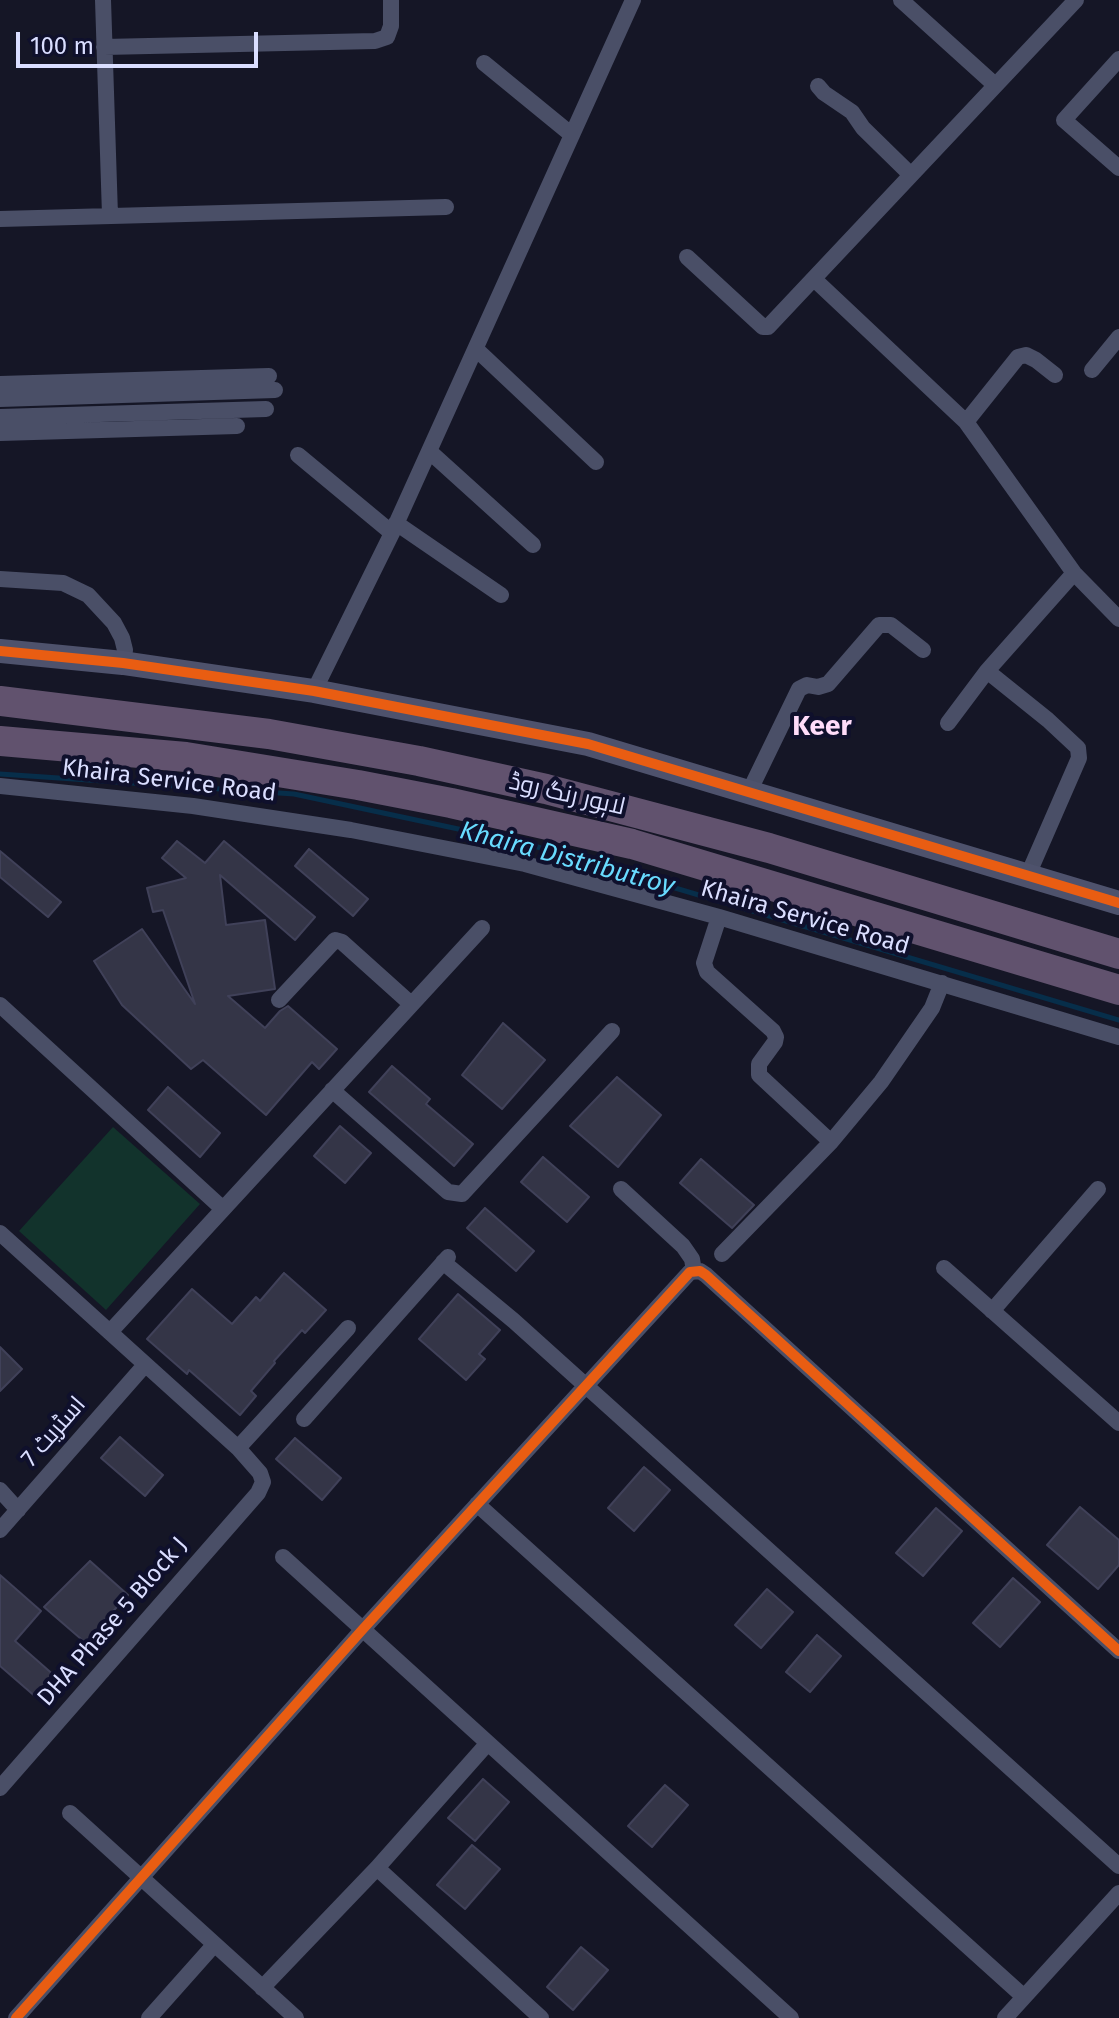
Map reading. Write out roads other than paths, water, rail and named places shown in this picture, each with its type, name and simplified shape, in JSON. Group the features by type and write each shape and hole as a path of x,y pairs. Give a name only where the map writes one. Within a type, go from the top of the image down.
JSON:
{"highway":[{"name":"لاہور رنگ روڈ","path":"0,701 269,734 419,761 546,789 769,848 1119,954"},
{"name":"لاہور رنگ روڈ","path":"0,741 186,757 451,803 632,844 1119,990"}],"street":[{"path":"103,0 110,215"},
{"path":"104,47 375,41 387,37 391,26 391,0"},
{"path":"314,691 394,528 633,0"},
{"path":"901,0 995,85"},
{"path":"687,257 766,328 1076,0"},
{"path":"1119,59 1064,120 1119,168"},
{"path":"484,63 572,135"},
{"path":"818,86 852,112 863,128 911,175"},
{"path":"0,219 446,207"},
{"path":"814,279 966,422 1074,573 1119,619"},
{"path":"1092,370 1119,337"},
{"path":"476,349 596,462"},
{"path":"966,422 1018,357 1026,355 1055,375"},
{"path":"0,384 272,383 0,399"},
{"path":"0,417 266,409"},
{"path":"0,433 237,426"},
{"path":"429,451 533,545"},
{"path":"298,455 394,528 501,595"},
{"path":"948,723 987,671 1074,573"},
{"path":"0,579 63,583 88,595 114,623 122,638 125,650 123,663"},
{"path":"749,792 799,689 807,685 818,687 828,684 879,625 891,625 923,650"},
{"path":"0,651 123,663 314,691 588,744 1119,903"},
{"path":"987,671 1078,748 1079,758 1028,875"},
{"name":"Khaira Service Road","path":"0,786 193,806 351,830 525,864 719,917 1119,1037"},
{"path":"719,917 704,963 707,972 773,1031 776,1037 759,1064 759,1075 831,1142"},
{"path":"110,1332 482,928"},
{"path":"279,1000 335,940 342,942 411,1004"},
{"path":"722,1254 831,1142 881,1082 932,1008 942,983"},
{"path":"0,1005 223,1209"},
{"path":"332,1090 448,1192 462,1194 469,1190 612,1031"},
{"path":"621,1189 683,1246 692,1259 694,1271"},
{"path":"992,1311 1098,1189"},
{"path":"0,1233 238,1448 348,1328"},
{"path":"304,1419 446,1260 1119,1866"},
{"path":"944,1268 1119,1423"},
{"path":"16,2018 685,1274 694,1271 706,1275 1119,1651"},
{"name":"اسٹریٹ 7","path":"0,1530 144,1366"},
{"name":"DHA Phase 5 Block J","path":"0,1788 262,1488 260,1473 238,1448"},
{"path":"0,1490 18,1510"},
{"path":"477,1504 1023,1996"},
{"path":"283,1557 791,2018"},
{"path":"262,1988 377,1868 487,1744"},
{"path":"70,1813 296,2018"},
{"path":"377,1868 541,2018"},
{"path":"1005,2018 1119,1893"},
{"path":"149,2018 214,1945"}],"waterway":[{"name":"Khaira Distributroy","path":"0,774 294,794 524,843 1119,1020"}],"district":[{"name":"Keer","path":"822,727"}]}
